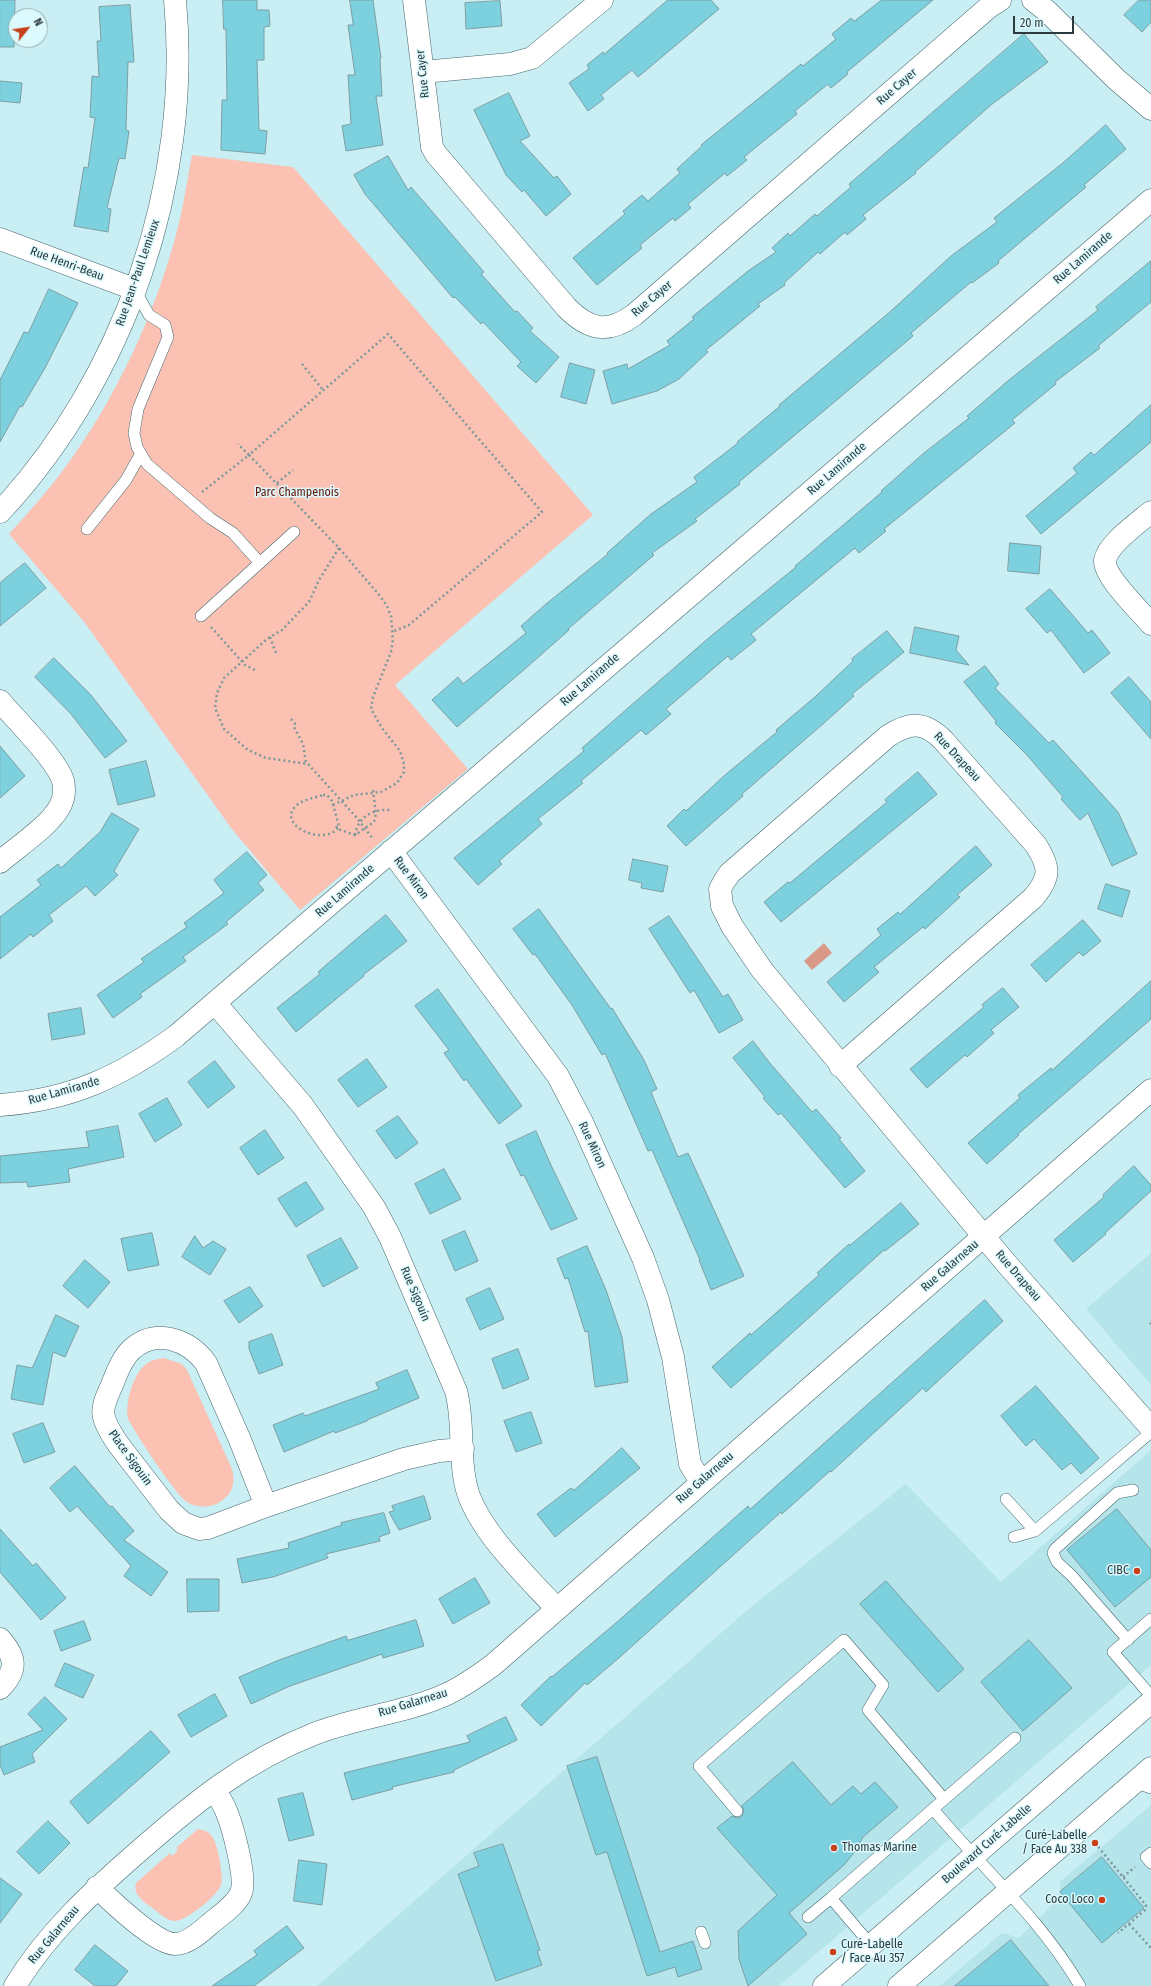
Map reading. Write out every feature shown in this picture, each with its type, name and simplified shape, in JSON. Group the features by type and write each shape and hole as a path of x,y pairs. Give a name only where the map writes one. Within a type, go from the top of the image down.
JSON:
{"street":[{"name":"Rue Jean-Paul Lemieux","path":"0,512 49,452 91,388 115,339 134,289 157,217 169,162 177,88 178,58 175,0"},
{"name":"Rue Cayer","path":"414,0 429,138 436,154 574,315 588,324 607,327 618,324 634,315 989,7 1000,0"},
{"path":"422,72 510,64 532,58 602,0"},
{"path":"1033,0 1048,12 1116,79 1151,109"},
{"name":"Rue Lamirande","path":"0,1105 28,1102 69,1092 117,1074 159,1048 215,1003 1151,200"},
{"name":"Rue Henri-Beau","path":"0,239 134,289"},
{"path":"1151,512 1114,545 1107,556 1105,564 1113,579 1151,624"},
{"path":"0,701 54,765 63,782 64,791 62,803 55,814 0,862"},
{"name":"Rue Drapeau","path":"840,1066 1033,898 1046,879 1047,867 1045,860 1036,845 943,740 929,728 923,726 916,725 902,728 888,736 730,873 720,889 720,899 726,915 762,970 840,1066 984,1236 1151,1428"},
{"name":"Rue Miron","path":"391,851 558,1076 582,1122 640,1252 658,1300 673,1357 691,1468 701,1482"},
{"name":"Rue Sigouin","path":"215,1003 303,1106 374,1207 390,1237 452,1378 462,1414 465,1483 472,1505 497,1542 556,1608"},
{"name":"Rue Galarneau","path":"15,1986 50,1938 97,1887 167,1826 214,1790 257,1760 309,1736 351,1721 414,1705 447,1694 467,1683 493,1665 556,1608 1151,1090"},
{"name":"Place Sigouin","path":"266,1506 240,1440 206,1363 200,1356 191,1347 182,1342 162,1338 144,1342 131,1350 120,1366 109,1393 103,1411 104,1417 111,1434 169,1510 183,1523 199,1529 208,1528 266,1506 404,1459 439,1451 463,1449"},
{"path":"0,1639 8,1649 13,1661 13,1668 9,1679 0,1688"},
{"name":"Boulevard Curé-Labelle","path":"824,1986 1151,1702"},
{"path":"899,1986 1008,1891 1143,1785 1151,1768"},
{"path":"97,1887 147,1930 168,1943 181,1943 206,1928 236,1901 240,1895 244,1883 230,1822 224,1807 214,1790"}],"lane":[{"path":"134,289 149,315 165,325 168,337 136,418 134,439 140,455 147,464 188,500 217,523 233,533 260,563"},
{"path":"87,529 126,480 140,455"},
{"path":"201,616 294,532"},
{"path":"1014,1537 1035,1531 1151,1432"},
{"path":"1128,1640 1072,1576 1057,1562 1053,1553 1055,1549 1117,1493 1133,1490"},
{"path":"1006,1499 1035,1531"},
{"path":"1151,1619 1113,1652 1151,1696"},
{"path":"737,1811 699,1766 844,1640 883,1685 868,1710 944,1800"},
{"path":"808,1917 832,1898 1015,1738"},
{"path":"933,1809 1008,1891 1059,1952 1080,1986"},
{"path":"1151,1853 1146,1857 1151,1863"},
{"path":"832,1898 871,1945"},
{"path":"701,1932 705,1943"}],"path":[{"path":"188,500 210,488 388,334 542,512 409,625 392,632"},
{"path":"302,364 323,390"},
{"path":"238,444 338,548 387,606 391,616 391,652 373,697 371,709 382,728 400,752 404,764 404,772 397,784 381,792 354,795 333,805"},
{"path":"277,483 293,470"},
{"path":"338,548 319,580 309,602 282,630 270,637 241,661 224,678 217,693 215,708 220,724 231,736 257,755 274,760 306,763 318,773 360,821 372,838"},
{"path":"270,637 276,653"},
{"path":"224,641 241,661 249,668 255,670"},
{"path":"291,719 295,724 294,727 303,744 306,763"},
{"path":"327,795 330,788"},
{"path":"355,835 366,829 374,822 375,811 373,790"},
{"path":"322,795 327,795 331,798 339,823 337,827 318,836 299,829 291,820 293,812 299,804 322,795"},
{"path":"355,835 360,821 375,811 390,810"},
{"path":"337,827 355,835"},
{"path":"1095,1843 1146,1905 1145,1910 1118,1933"},
{"path":"1129,1924 1151,1948"}],"shaded area":[{"path":"824,943 832,953 812,970 804,961"},
{"path":"1151,1253 1151,1385 1086,1309"},
{"path":"1151,1450 1151,1665 779,1986 317,1986 751,1607 906,1484 1001,1582"},
{"path":"1151,1805 1151,1986 940,1986 1002,1933 1019,1938 1060,1897 1060,1882"}],"green space":[{"name":"Parc Champenois","path":"192,155 293,167 593,515 395,685 468,769 300,910 231,828 85,623 9,534 51,486 83,443 116,387 144,328 167,266 181,215"},
{"path":"164,1358 182,1364 187,1370 232,1469 232,1489 220,1502 211,1506 196,1506 187,1502 181,1497 156,1463 128,1419 127,1413 130,1391 136,1377 149,1362"},
{"path":"198,1829 209,1833 215,1842 219,1854 222,1881 221,1885 214,1895 193,1913 179,1920 174,1921 167,1919 140,1898 135,1889 136,1883 170,1853 172,1856 178,1850 176,1848"}],"building":[{"path":"0,0 15,0 15,8 8,8 8,47 0,47"},
{"path":"223,0 257,0 257,10 269,10 270,26 264,27 264,60 257,60 259,130 267,131 265,154 221,150 222,100 227,100 226,29 224,29"},
{"path":"350,0 373,0 381,58 382,96 376,96 383,145 346,151 342,126 351,124 348,75 355,75 348,25 353,25"},
{"path":"668,0 711,0 719,9 638,77 632,70 601,95 604,99 588,111 569,83 589,69 587,65 603,52 604,54"},
{"path":"882,0 933,0 847,72 848,74 831,88 828,84 795,111 797,114 744,157 747,160 727,176 725,173 688,204 691,208 675,221 673,218 640,245 642,248 597,285 573,258 625,214 623,211 642,195 648,201 680,173 677,169 702,146 701,145 801,64 803,66 836,39 832,34 851,18 854,21"},
{"path":"1139,0 1151,0 1151,22 1142,32 1124,15"},
{"path":"500,1 502,26 466,29 465,3"},
{"path":"130,5 134,62 128,62 126,130 129,131 125,159 119,158 107,208 111,209 108,232 74,226 84,167 88,168 95,118 90,117 92,76 99,77 97,41 101,41 99,7"},
{"path":"1024,34 1048,62 991,105 915,172 916,173 863,215 866,219 847,235 845,232 820,254 818,252 784,283 785,285 758,304 760,306 706,350 708,352 679,379 657,391 612,404 603,371 627,364 628,369 670,345 667,341 694,319 692,317 748,271 776,252 772,248 788,233 790,236 815,214 817,216 851,187 849,184"},
{"path":"0,81 22,83 20,103 0,101"},
{"path":"509,93 530,136 520,141 554,178 557,176 571,194 546,216 524,190 522,192 506,175 474,110"},
{"path":"1106,125 1126,149 1084,185 1086,187 998,261 999,263 972,283 971,282 911,333 913,336 739,482 740,484 695,519 697,521 652,553 654,555 457,727 432,700 458,677 463,684 526,633 521,626 546,604 608,554 607,553 651,514 697,482 694,477 738,443 737,442 780,406 779,405 891,311 951,256 997,222 994,218 1064,162"},
{"path":"388,156 408,190 411,187 484,272 481,274 515,312 517,311 533,328 530,331 559,357 536,383 517,366 521,362 483,322 481,324 455,297 453,298 365,194 354,175"},
{"path":"1151,261 1151,302 1098,346 1100,348 1055,382 1056,384 1012,420 1015,423 884,529 886,531 859,553 855,548 751,634 756,640 731,660 728,656 666,709 671,714 646,735 641,730 581,781 583,783 538,819 542,824 499,861 502,864 478,885 454,858 584,751 582,748 711,636 796,567 795,566 882,492 881,491 924,453 969,418 967,416 1009,380 1098,310 1096,307"},
{"path":"49,289 78,303 45,368 22,407 20,406 0,442 0,380 24,332 28,333"},
{"path":"570,363 595,370 586,404 561,397"},
{"path":"1151,405 1151,442 1041,534 1026,516 1077,473 1073,468 1091,452 1094,455"},
{"path":"1010,543 1041,546 1039,574 1008,571"},
{"path":"25,563 46,588 0,626 0,583"},
{"path":"1050,589 1088,633 1092,630 1110,653 1084,673 1051,630 1047,633 1026,609"},
{"path":"915,627 959,636 956,650 969,665 910,653"},
{"path":"887,631 904,652 852,694 854,696 742,794 743,796 686,846 667,826 684,809 686,811 725,775 777,732 776,730 816,696 853,661 852,659"},
{"path":"54,658 90,694 127,741 105,758 71,714 35,677"},
{"path":"985,666 999,684 995,688 1049,743 1053,740 1118,812 1137,854 1112,866 1088,813 1080,820 1061,799 1063,797 1027,755 995,723 996,721 964,682"},
{"path":"1129,677 1151,702 1151,739 1111,693"},
{"path":"0,746 25,776 0,798"},
{"path":"146,761 155,796 118,805 109,770"},
{"path":"918,772 937,794 781,922 764,902 788,882 790,883 887,802 885,800"},
{"path":"112,813 139,829 114,871 118,875 95,896 86,886 49,915 53,921 33,937 31,934 0,959 0,917 41,885 37,880 58,864 61,868 100,832"},
{"path":"976,846 992,865 957,895 960,897 925,929 923,927 874,967 879,972 844,1002 827,982 881,935 877,929 898,912 900,914"},
{"path":"247,852 267,875 258,883 264,890 226,922 228,924 183,957 186,961 140,994 142,997 113,1018 97,995 144,962 141,959 187,927 184,923 224,893 214,880"},
{"path":"633,859 668,866 663,892 641,888 642,883 629,880"},
{"path":"1106,884 1130,891 1122,917 1098,909"},
{"path":"539,909 611,1009 612,1008 644,1060 657,1089 651,1092 678,1157 688,1153 744,1276 711,1290 700,1260 652,1150 648,1151 605,1053 602,1055 572,1005 535,954 533,955 513,929"},
{"path":"386,915 407,941 363,975 364,976 296,1032 277,1008 320,974 318,972"},
{"path":"669,916 723,997 728,994 743,1020 719,1033 694,990 690,993 649,929"},
{"path":"1083,920 1101,941 1083,956 1079,952 1046,982 1031,965"},
{"path":"1151,981 1151,1019 1018,1134 1019,1135 987,1164 968,1143 1020,1098 1018,1095 1051,1068 1052,1070"},
{"path":"1003,988 1019,1007 991,1030 994,1033 967,1057 965,1055 927,1088 910,1069 984,1007 982,1005"},
{"path":"438,989 522,1106 499,1124 466,1079 464,1081 444,1053 449,1050 415,1006"},
{"path":"81,1008 85,1034 52,1040 48,1014"},
{"path":"753,1041 812,1112 816,1109 841,1138 839,1139 865,1171 845,1188 781,1113 778,1115 763,1098 765,1097 733,1058"},
{"path":"367,1059 387,1087 358,1107 338,1080"},
{"path":"215,1061 235,1087 208,1108 188,1082"},
{"path":"167,1098 182,1125 155,1142 139,1114"},
{"path":"398,1116 418,1143 396,1159 376,1131"},
{"path":"118,1126 124,1157 68,1169 70,1182 28,1187 27,1182 0,1183 0,1156 89,1147 86,1132"},
{"path":"265,1130 284,1158 258,1175 240,1148"},
{"path":"536,1131 577,1219 551,1230 524,1175 521,1176 506,1145"},
{"path":"1134,1166 1151,1185 1151,1191 1105,1233 1106,1234 1073,1262 1054,1240 1104,1197 1103,1195"},
{"path":"444,1169 461,1199 430,1214 415,1184"},
{"path":"306,1182 324,1209 296,1227 278,1199"},
{"path":"901,1203 919,1224 885,1251 884,1250 731,1388 712,1367 819,1275 817,1273 849,1244 850,1245"},
{"path":"465,1231 478,1261 455,1271 442,1241"},
{"path":"152,1233 159,1265 128,1271 121,1239"},
{"path":"195,1236 203,1248 213,1241 226,1249 210,1275 182,1257"},
{"path":"341,1238 358,1268 323,1287 307,1256"},
{"path":"587,1246 606,1290 622,1337 628,1382 595,1387 588,1331 585,1332 568,1278 565,1279 557,1259"},
{"path":"85,1260 110,1282 88,1308 63,1286"},
{"path":"250,1287 263,1306 239,1323 224,1301"},
{"path":"490,1288 504,1319 480,1330 466,1299"},
{"path":"985,1300 1003,1321 926,1392 923,1388 831,1472 830,1471 782,1514 781,1512 620,1657 587,1685 585,1683 541,1726 521,1705 551,1676 552,1677 617,1622 748,1506 750,1509"},
{"path":"56,1315 79,1326 65,1357 53,1352 43,1405 11,1399 17,1365 32,1368"},
{"path":"272,1334 283,1365 259,1374 249,1349 249,1342"},
{"path":"518,1349 529,1379 503,1389 492,1359"},
{"path":"407,1370 419,1398 367,1421 335,1433 334,1431 284,1452 273,1425 303,1413 305,1416 379,1389 376,1383"},
{"path":"1036,1386 1099,1458 1081,1474 1071,1463 1062,1470 1034,1439 1026,1446 1001,1416"},
{"path":"531,1412 542,1443 516,1452 504,1421"},
{"path":"43,1423 55,1452 24,1463 13,1434"},
{"path":"622,1448 640,1468 555,1537 537,1514 571,1488 574,1490"},
{"path":"75,1466 110,1507 112,1506 134,1531 124,1540 168,1572 151,1596 124,1576 131,1566 77,1506 70,1512 50,1488"},
{"path":"424,1496 431,1519 399,1530 389,1512 394,1511 392,1506"},
{"path":"1117,1509 1151,1550 1151,1577 1115,1607 1067,1550"},
{"path":"384,1513 390,1533 379,1537 380,1541 326,1554 328,1558 273,1577 242,1583 237,1559 289,1548 288,1543 342,1525 341,1523"},
{"path":"0,1529 33,1566 36,1563 66,1598 41,1620 0,1572"},
{"path":"475,1578 490,1603 453,1624 439,1599"},
{"path":"187,1579 219,1579 219,1611 188,1612"},
{"path":"886,1581 964,1669 938,1692 860,1604"},
{"path":"416,1620 424,1646 383,1658 382,1654 290,1686 251,1704 239,1677 279,1660 346,1636 348,1640"},
{"path":"84,1621 91,1640 61,1651 54,1631"},
{"path":"1029,1640 1072,1688 1023,1731 981,1682"},
{"path":"65,1663 94,1675 83,1698 55,1686"},
{"path":"215,1694 227,1716 191,1737 178,1715"},
{"path":"45,1697 67,1719 32,1754 35,1762 4,1775 0,1765 0,1747 43,1730 28,1714"},
{"path":"506,1717 517,1740 454,1770 454,1772 392,1787 393,1789 352,1800 344,1773 470,1742 467,1736"},
{"path":"151,1731 170,1752 88,1824 70,1802"},
{"path":"597,1757 660,1952 693,1941 702,1969 678,1977 675,1967 647,1976 607,1852 596,1855 567,1766"},
{"path":"793,1762 831,1805 853,1786 861,1794 875,1782 898,1807 863,1837 853,1854 844,1865 789,1913 807,1934 748,1986 739,1959 738,1931 777,1895 717,1828 732,1816 738,1818 742,1816 744,1810 742,1806"},
{"path":"303,1793 314,1835 289,1841 278,1799"},
{"path":"48,1821 70,1843 39,1874 17,1852"},
{"path":"503,1844 540,1950 537,1951 542,1965 496,1981 458,1874 479,1866 474,1853"},
{"name":"Coco Loco","path":"1102,1857 1144,1908 1102,1943 1060,1892"},
{"path":"299,1860 327,1864 322,1905 294,1901"},
{"path":"0,1878 22,1894 0,1923"},
{"path":"287,1926 304,1948 254,1986 212,1986 257,1955 254,1951"},
{"path":"1011,1940 1049,1986 955,1986"},
{"path":"95,1945 128,1971 116,1986 95,1986 75,1970"}],"place":[{"name":"CIBC","path":"1137,1571"},
{"name":"Curé-Labelle / Face Au 338","path":"1095,1843"},
{"name":"Thomas Marine","path":"834,1848"},
{"name":"Coco Loco","path":"1102,1900"},
{"name":"Curé-Labelle / Face Au 357","path":"833,1952"}]}
